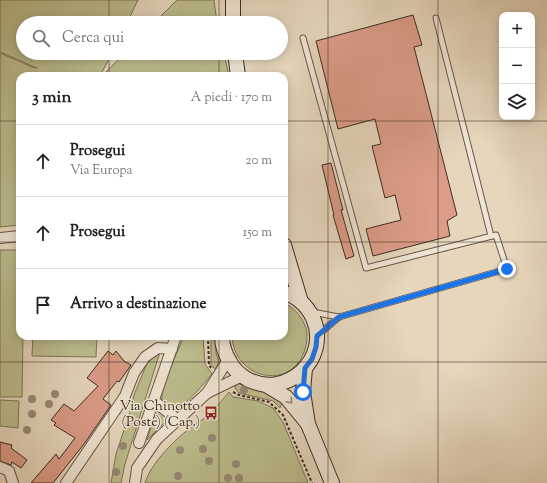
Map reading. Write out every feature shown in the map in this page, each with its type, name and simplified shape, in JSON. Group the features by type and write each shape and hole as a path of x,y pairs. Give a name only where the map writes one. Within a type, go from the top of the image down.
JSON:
{"main road":[{"path":"233,0 233,16"},
{"path":"236,60 237,72"},
{"path":"266,385 277,384 297,376 312,359 316,347 317,336 315,324 305,307 288,257"},
{"path":"288,294 305,307"},
{"path":"223,340 225,353 232,367 242,376 253,382 266,385 286,397 308,424"},
{"path":"305,368 303,392 308,424 332,483"}],"street":[{"path":"0,238 16,236"},
{"path":"139,443 175,340"},
{"path":"66,483 125,396 134,373 145,357 158,348 172,349"},
{"path":"135,483 137,468 157,438 207,393 228,360"},
{"path":"207,393 242,376"},
{"path":"154,401 178,420"},
{"path":"0,467 9,472 13,483"}],"lane":[{"path":"436,18 491,236"},
{"path":"303,38 366,268 496,235 507,269 339,317 317,336"},
{"path":"305,307 339,317"}],"path":[{"path":"208,340 209,365 214,372"},
{"path":"230,390 239,395 269,402 279,410 283,415 312,483"}],"green space":[{"path":"0,0 138,0 130,16 16,16 16,59 0,52"},
{"path":"177,0 214,0 216,16 161,16"},
{"path":"0,53 37,68 18,60 108,60 102,72 16,72 16,225 0,227"},
{"path":"118,60 226,60 228,72 106,72"},
{"path":"0,250 16,250 16,340 23,340 22,397 0,397"},
{"path":"288,305 295,310 306,328 307,337 304,352 297,364 287,372 276,375 264,375 252,370 242,362 235,351 233,340 288,340"},
{"path":"33,340 97,340 96,357 32,356"},
{"path":"182,340 203,340 205,364 212,374 187,401 175,408 170,409 162,400 162,395 170,368"},
{"path":"211,340 215,340 216,353 219,362 215,369 211,365"},
{"path":"160,352 125,464 121,483 111,483 116,454 132,406 134,395 147,363"},
{"path":"236,383 258,389 283,401 280,408 273,401 239,393 235,388"},
{"path":"229,392 233,397 258,401 273,408 283,422 308,483 145,483 152,468 165,452 179,437 195,425 209,415 212,418 216,413 213,411"},
{"path":"0,400 19,401 18,428 0,426"},
{"path":"156,410 170,417 147,440"}],"building":[{"path":"413,15 422,45 414,47 457,215 447,221 450,236 373,256 366,229 401,220 395,195 385,198 372,146 381,144 375,119 338,129 316,41"},
{"path":"331,163 343,210 341,210 354,256 346,259 333,215 322,165"},
{"path":"108,351 113,355 116,351 124,361 131,365 119,382 117,381 103,399 111,405 84,444 53,483 31,483 56,454 59,459 75,438 54,425 56,423 51,420 64,404 74,411 98,386 87,378"},
{"path":"0,442 12,445 11,448 27,460 21,468 12,462 11,465 0,461"}],"place":[{"name":"Via Chinotto (Poste) (Cap.)","path":"211,413"}],"route":[{"path":"303,392 305,368 312,359 316,347 317,336 339,317 507,269"}]}
